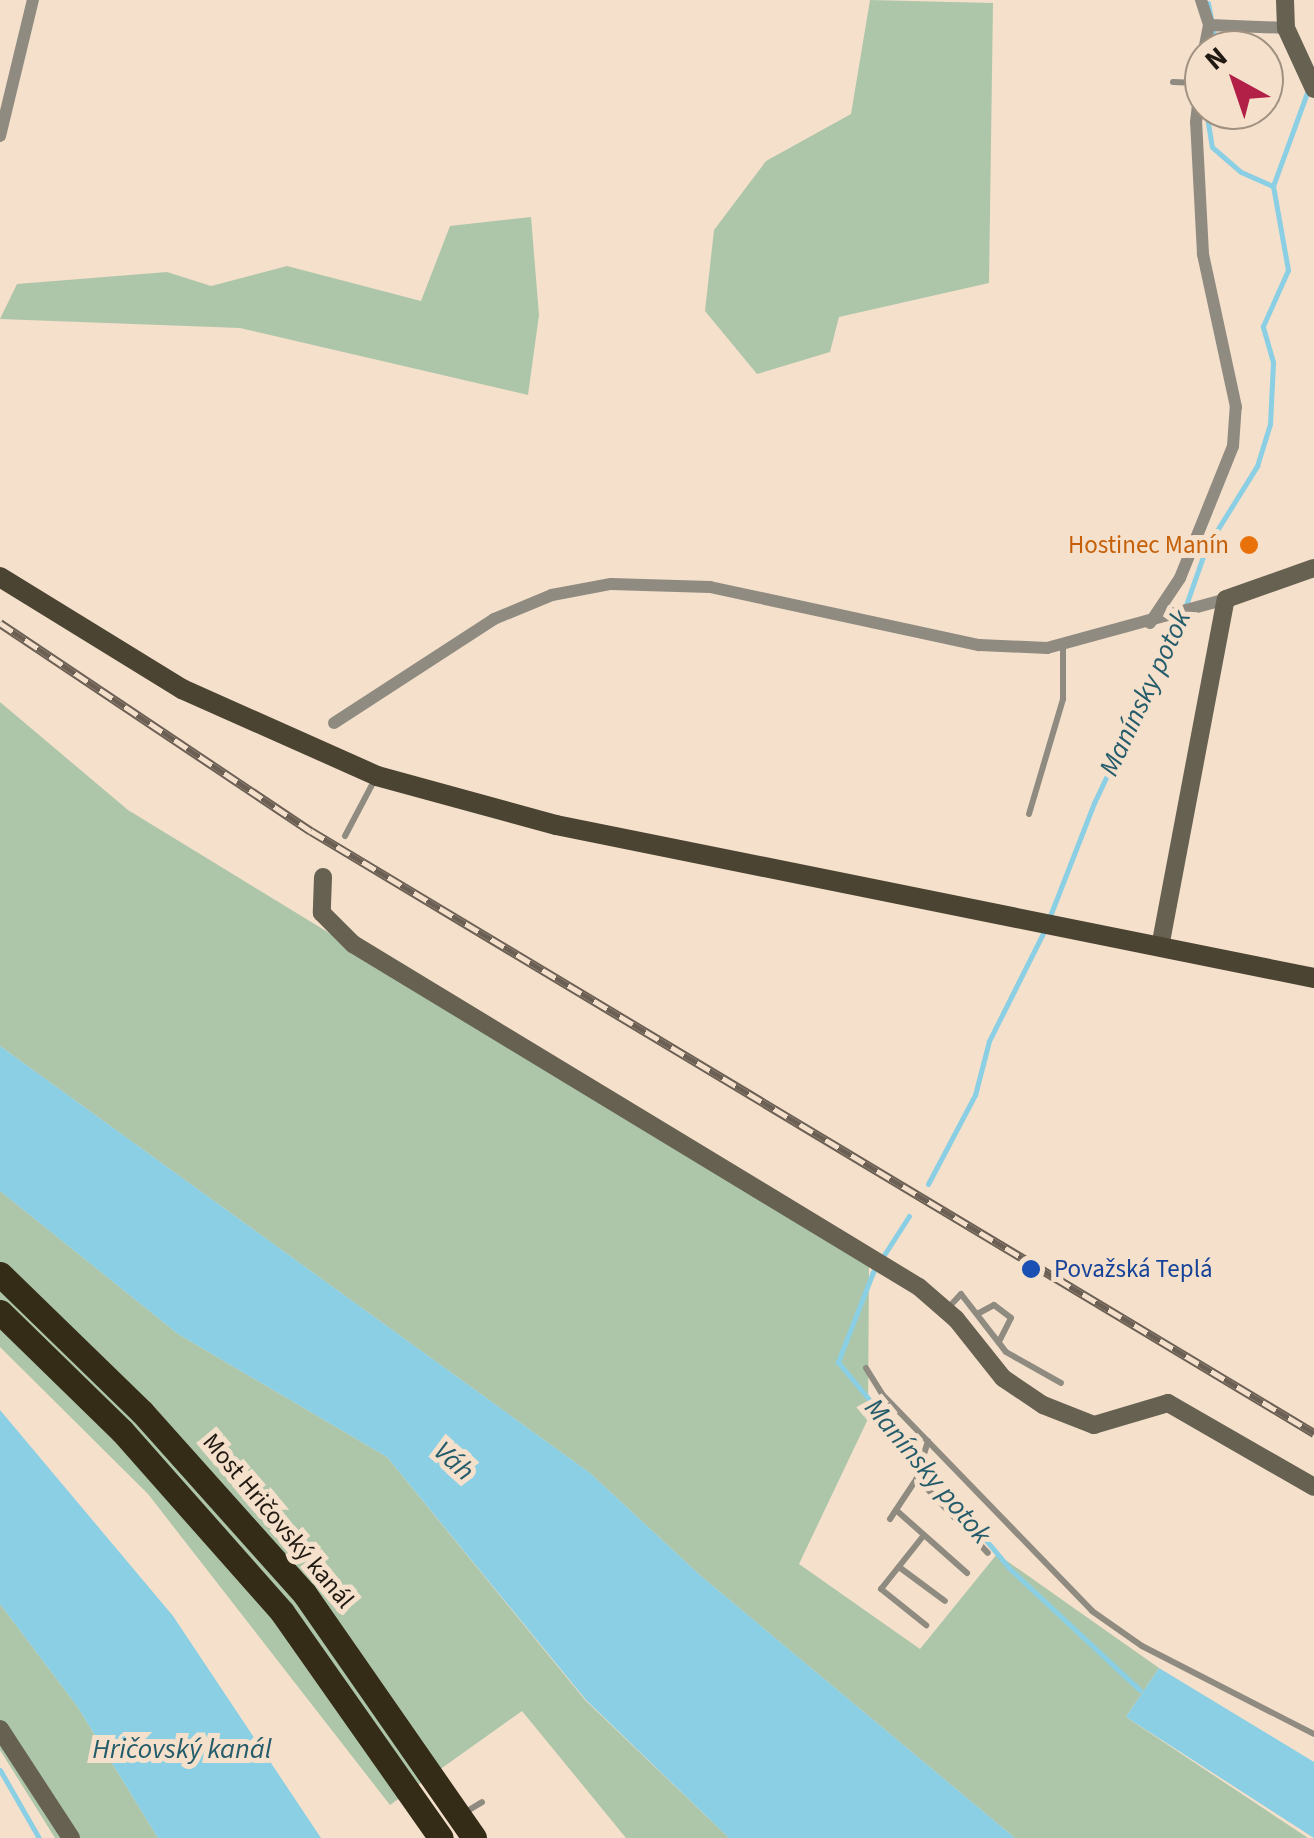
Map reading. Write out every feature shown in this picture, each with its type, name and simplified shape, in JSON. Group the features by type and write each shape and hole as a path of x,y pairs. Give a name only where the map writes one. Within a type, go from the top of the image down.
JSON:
{"highway":[{"name":"Most Hričovský kanál","path":"0,1274 142,1412 304,1593 474,1838"},
{"path":"0,1312 134,1444 282,1612 441,1838"}],"main road":[{"path":"0,577 134,664 377,776 556,825 1314,978"}],"street":[{"path":"0,136 33,0"},
{"path":"1200,0 1214,26"},
{"path":"1285,0 1286,28 1310,82"},
{"path":"1214,26 1286,28"},
{"path":"1212,30 1214,26"},
{"path":"1150,622 1180,578 1233,446 1236,407 1203,254 1200,130"},
{"path":"334,723 494,619 552,595 610,584 710,587 979,646 1063,644 1226,599 1314,568"},
{"path":"1160,947 1226,599"},
{"path":"323,877 322,912 353,944 894,1272 947,1309 991,1366 1043,1405 1094,1425 1168,1403 1314,1487"},
{"path":"0,1730 70,1838"}],"lane":[{"path":"1172,82 1184,82"},
{"path":"1029,814 1063,699 1063,644"},
{"path":"345,836 377,776"},
{"path":"947,1309 961,1294 1012,1357 1061,1383"},
{"path":"978,1313 994,1306 1011,1318 999,1342"},
{"path":"866,1368 928,1442 1049,1571 1124,1635 1314,1734"},
{"path":"890,1520 916,1478 928,1442"},
{"path":"916,1478 988,1554"},
{"path":"896,1510 967,1573"},
{"path":"924,1535 881,1589 926,1625"},
{"path":"899,1567 945,1601"},
{"path":"433,1838 482,1802"}],"green space":[{"path":"870,0 993,3 989,283 839,317 830,352 757,374 705,311 714,230 766,161 851,114"},
{"path":"531,217 539,315 528,395 240,328 0,319 17,284 167,272 211,286 287,266 421,301 450,226"},
{"path":"0,702 128,810 869,1263 868,1419 799,1564 920,1649 997,1554 1159,1668 1126,1717 1308,1838 1015,1838 701,1576 590,1473 0,1046"},
{"path":"0,1191 178,1334 387,1457 585,1700 729,1838 626,1838 522,1711 390,1805 148,1494 0,1347"},
{"path":"0,1604 77,1706 158,1838 55,1838 0,1750"}],"water":[{"name":"Váh","path":"0,1046 590,1473 701,1576 1015,1838 729,1838 586,1700 387,1457 178,1334 0,1191"},
{"name":"Hričovský kanál","path":"0,1410 173,1616 321,1838 158,1838 77,1706 0,1604"},
{"path":"1159,1668 1314,1762 1314,1838 1126,1717"}],"waterway":[{"path":"1208,3 1213,30"},
{"name":"Manínsky potok","path":"1186,605 1206,548 1257,466 1270,424 1273,362 1263,326 1288,270 1273,186 1309,87"},
{"path":"1209,130 1212,147 1241,172 1273,186"},
{"name":"Manínsky potok","path":"1048,921 1094,803 1182,616"},
{"name":"Manínsky potok","path":"928,1184 975,1095 989,1041 1044,931"},
{"name":"Manínsky potok","path":"909,1216 873,1272 838,1362 1009,1568 1140,1690"},
{"path":"0,1770 39,1838"}],"railway":[{"path":"0,623 311,831 1314,1433"}],"place":[{"name":"Hostinec Manín","path":"1249,545"},
{"name":"Považská Teplá","path":"1031,1269"}]}
